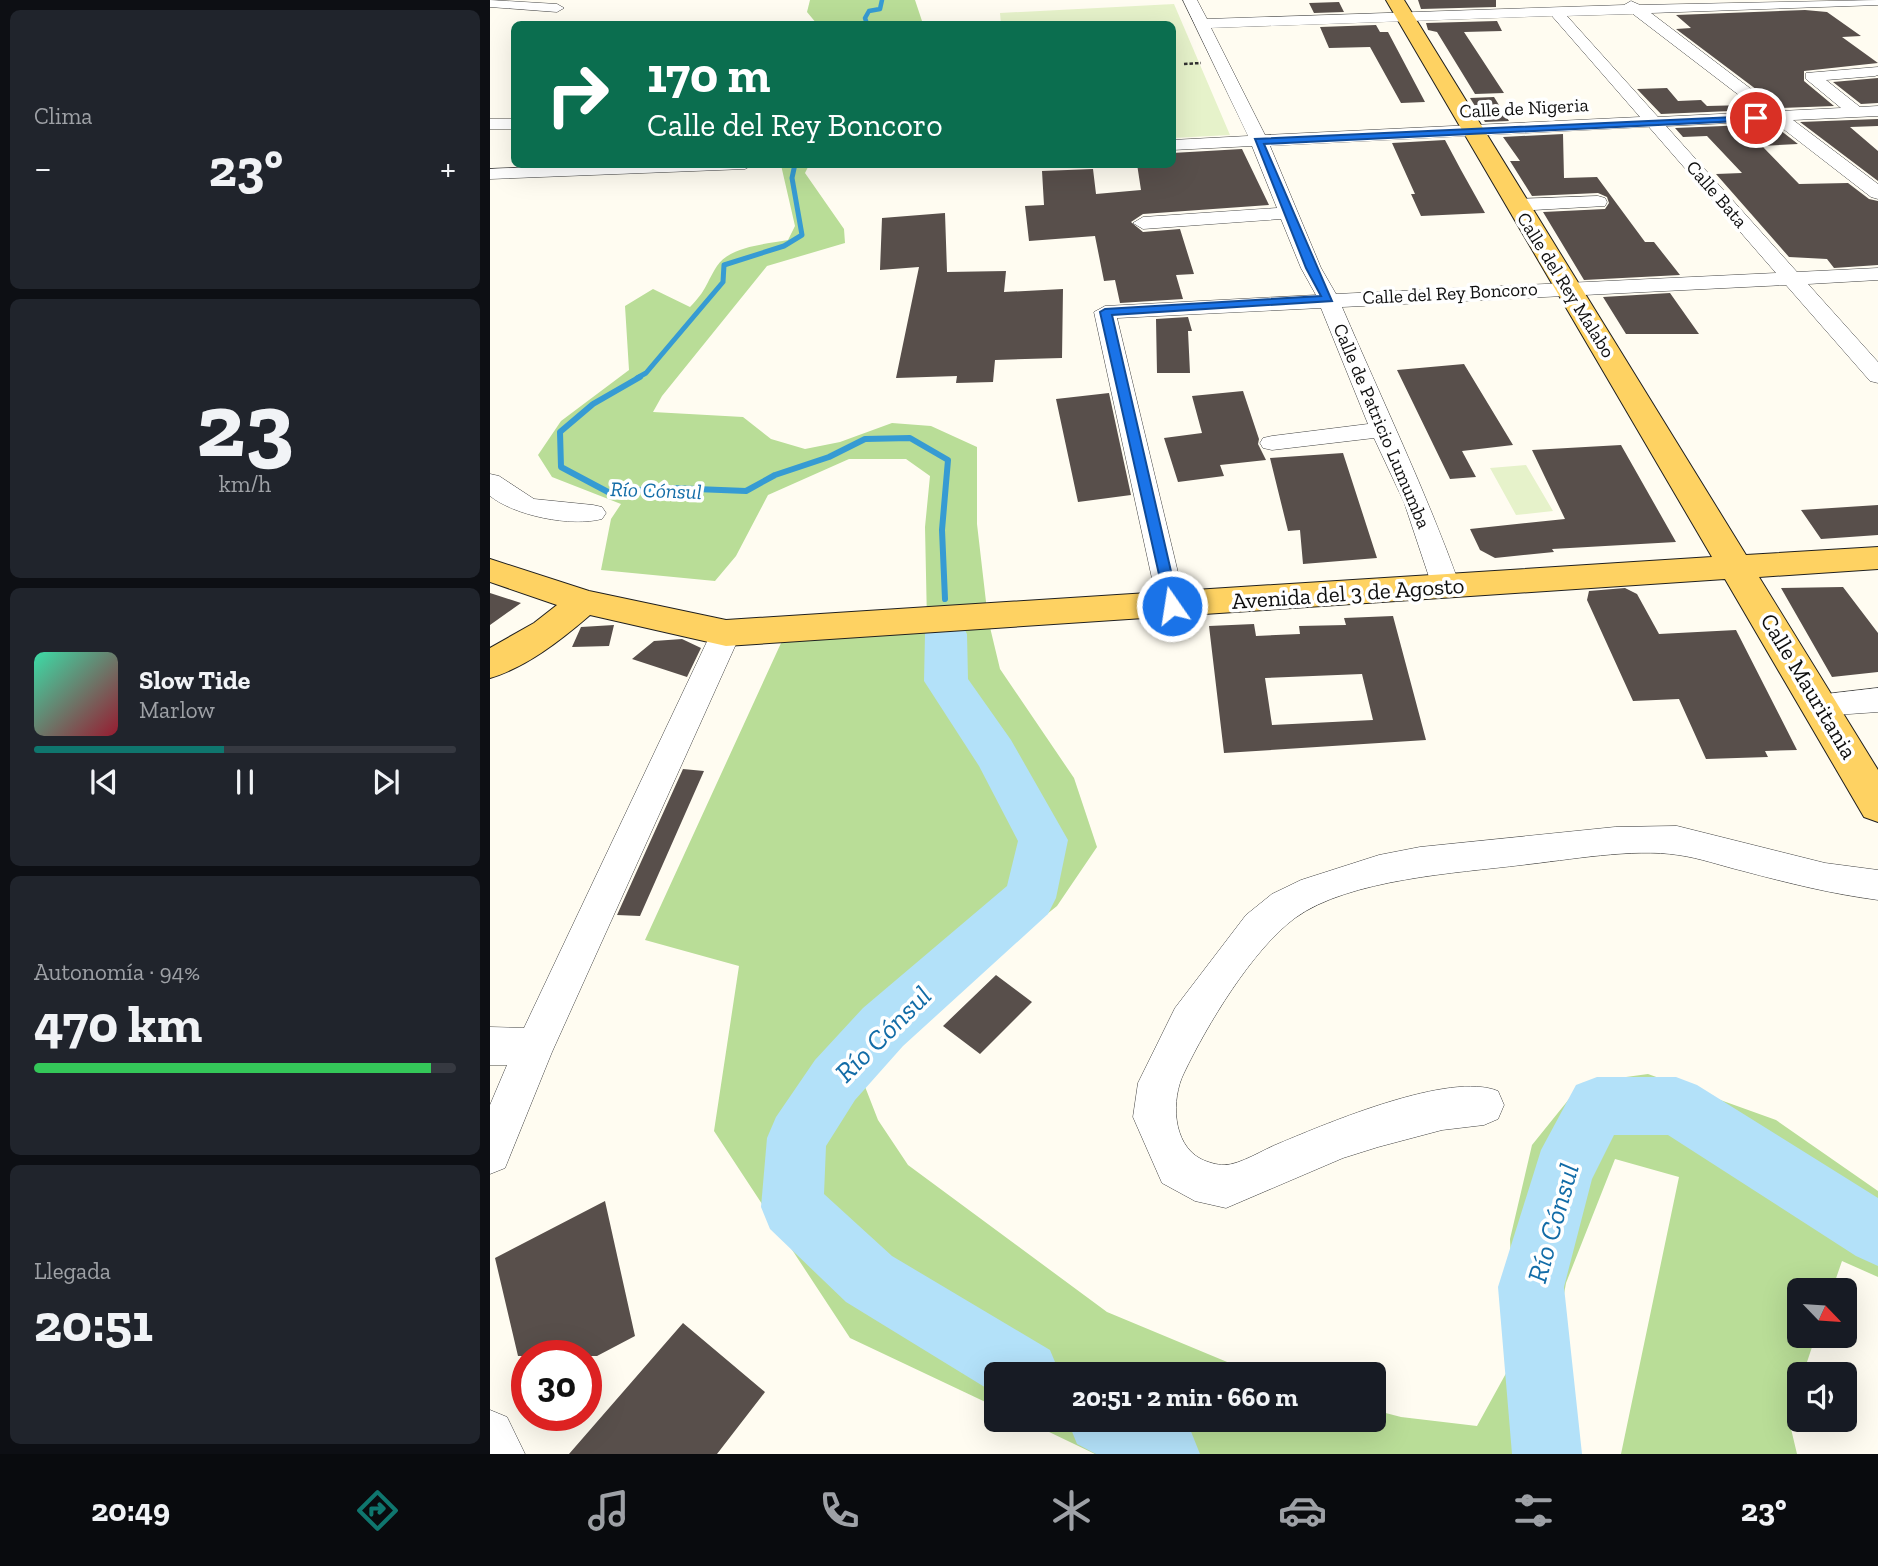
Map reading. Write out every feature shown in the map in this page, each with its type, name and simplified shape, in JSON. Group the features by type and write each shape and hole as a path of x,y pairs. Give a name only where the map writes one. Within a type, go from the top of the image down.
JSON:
{"main road":[{"name":"Calle del Rey Malabo","path":"1400,9 1516,205 1571,288 1738,568"},
{"name":"Avenida del 3 de Agosto","path":"490,570 584,602 726,633 1878,558"},
{"name":"Calle Mauritania","path":"1738,568 1878,805"},
{"path":"490,665 547,632 584,602"}],"street":[{"name":"Calle de Patricio Lumumba","path":"1190,0 1258,141 1328,298 1382,430 1417,502 1446,586"},
{"path":"1842,1 1867,18"},
{"path":"1201,24 1400,9 1556,12 1631,5 1878,1"},
{"path":"490,3 557,8"},
{"path":"1631,5 1878,193"},
{"name":"Calle Bata","path":"1556,12 1878,376"},
{"path":"1856,112 1812,76 1875,71"},
{"name":"Calle de Nigeria","path":"1176,145 1878,111"},
{"path":"490,124 511,124"},
{"path":"490,174 643,168"},
{"path":"1516,205 1598,202"},
{"path":"1143,223 1289,213"},
{"name":"Calle del Rey Boncoro","path":"1172,606 1105,312 1328,298 1878,274"},
{"path":"1272,443 1382,430"},
{"path":"496,497 530,508 593,513"},
{"path":"490,1153 535,1047 726,633"},
{"path":"1820,704 1878,700"},
{"path":"1484,1105 1442,1110 1378,1126 1341,1138 1226,1186 1195,1180 1177,1168 1153,1117 1158,1083 1189,1021 1259,926 1285,905 1314,891 1378,870 1420,862 1615,841 1677,839 1825,878 1878,885"},
{"path":"490,1045 535,1047"},
{"path":"490,1434 500,1454"}],"green space":[{"path":"810,0 915,0 922,21 814,21 807,12"},
{"path":"1174,4 1230,135 1176,138 1176,21 1001,21 1000,13"},
{"path":"782,168 808,168 805,173 844,229 845,243 767,266 662,396 653,412 743,417 771,439 805,449 840,442 892,423 931,426 977,447 977,524 988,619 1000,669 1074,778 1097,847 1057,906 944,997 864,1084 878,1120 908,1165 1107,1312 1227,1362 984,1362 984,1401 850,1338 714,1131 739,966 645,940 787,630 927,622 925,527 930,476 906,459 849,459 768,495 736,556 715,581 601,570 611,519 621,504 552,477 538,455 561,421 629,370 625,306 653,289 690,307 723,259 750,247 788,240 795,226"},
{"path":"1526,465 1553,511 1516,515 1490,468"},
{"path":"1648,1074 1776,1120 1878,1191 1878,1277 1842,1261 1836,1278 1787,1278 1787,1348 1812,1348 1807,1362 1787,1362 1787,1432 1792,1432 1797,1454 1621,1454 1679,1177 1615,1159 1566,1283 1541,1421 1526,1454 1095,1454 1049,1432 1386,1432 1386,1413 1477,1426 1515,1357 1510,1239 1532,1145 1582,1083"}],"building":[{"path":"1418,0 1496,0 1496,7 1421,9"},
{"path":"1339,2 1344,12 1314,13 1309,3"},
{"path":"1805,10 1827,12 1861,36 1842,37 1878,63 1804,71 1804,81 1834,106 1781,108 1676,29 1691,28 1676,15"},
{"path":"1497,21 1502,31 1464,32 1504,93 1475,94 1437,32 1428,30 1426,23"},
{"path":"1376,25 1380,32 1388,32 1425,102 1401,103 1370,47 1329,48 1320,27"},
{"path":"1878,78 1878,103 1861,104 1833,82"},
{"path":"1667,88 1678,101 1701,100 1707,106 1747,105 1754,110 1661,114 1637,89"},
{"path":"1494,97 1509,121 1485,122 1470,98"},
{"path":"1878,119 1878,126 1850,127 1878,151 1878,181 1800,122"},
{"path":"1772,124 1798,144 1762,146 1799,184 1848,183 1869,199 1878,201 1878,265 1834,268 1827,259 1789,257 1716,174 1742,173 1707,136 1683,137 1675,128"},
{"path":"1563,134 1564,178 1597,177 1645,242 1654,242 1680,275 1584,280 1543,212 1605,209 1609,203 1607,197 1598,193 1532,196 1510,161 1520,161 1503,137"},
{"path":"1445,140 1485,213 1421,216 1411,194 1415,194 1392,143"},
{"path":"1242,149 1269,205 1143,214 1131,222 1143,232 1180,229 1194,274 1176,275 1183,299 1120,303 1115,280 1104,281 1095,236 1029,241 1025,206 1044,205 1042,171 1093,169 1096,194 1141,190 1138,168 1176,168 1176,153"},
{"path":"945,213 947,272 1006,271 1004,292 1063,289 1062,358 995,360 993,382 956,383 957,376 896,378 919,267 880,270 882,218"},
{"path":"1670,293 1699,334 1626,334 1603,297"},
{"path":"1188,317 1192,331 1188,331 1190,373 1157,373 1156,319"},
{"path":"1464,364 1513,445 1462,451 1476,477 1450,479 1397,370"},
{"path":"1243,391 1259,439 1258,444 1266,460 1220,465 1224,476 1178,482 1164,438 1202,433 1192,396"},
{"path":"1109,393 1131,495 1078,502 1056,399"},
{"path":"1621,445 1676,542 1552,549 1554,552 1495,558 1480,550 1470,529 1565,519 1532,450"},
{"path":"1343,453 1377,558 1303,564 1300,530 1288,531 1270,458"},
{"path":"1878,505 1878,535 1821,539 1801,510"},
{"path":"1843,587 1878,633 1878,672 1832,677 1781,588"},
{"path":"1625,588 1637,594 1659,634 1736,630 1797,750 1765,751 1768,757 1706,759 1679,699 1633,701 1587,600 1589,591"},
{"path":"490,593 521,603 490,625"},
{"path":"1393,616 1426,740 1224,753 1209,626 1254,624 1256,636 1300,634 1299,626 1346,625 1344,618","holes":["1362,674 1373,720 1272,725 1265,678"]},
{"path":"614,625 609,646 572,647 581,627"},
{"path":"682,639 701,648 687,677 632,659 654,641"},
{"path":"683,769 704,771 640,916 617,915"},
{"path":"996,975 1032,1002 980,1054 943,1026"},
{"path":"605,1201 635,1336 602,1353 602,1340 514,1340 495,1258"},
{"path":"683,1323 765,1392 717,1454 569,1454 589,1431 602,1431 602,1416"}],"waterway":[{"name":"Río Cónsul","path":"866,21 869,11 880,9 882,0"},
{"name":"Río Cónsul","path":"637,378 646,373 723,282 724,265 784,246 802,235 792,178 794,168"},
{"name":"Río Cónsul","path":"640,377 593,404 560,432 561,467 608,492 671,488 746,491 775,475 829,457 865,439 910,438 948,460 942,530 945,599"},
{"name":"Río Cónsul","path":"946,634 946,681 995,753 1043,840 1030,898 883,1027 835,1080 797,1138 792,1207 869,1279 1006,1362"},
{"name":"Río Cónsul","path":"1547,1454 1531,1287 1563,1172 1597,1106 1676,1106 1878,1234"},
{"name":"Río Cónsul","path":"1125,1432 1165,1454"}],"route":[{"path":"1172,606 1105,312 1328,298 1311,268 1258,141 1756,118"}]}
